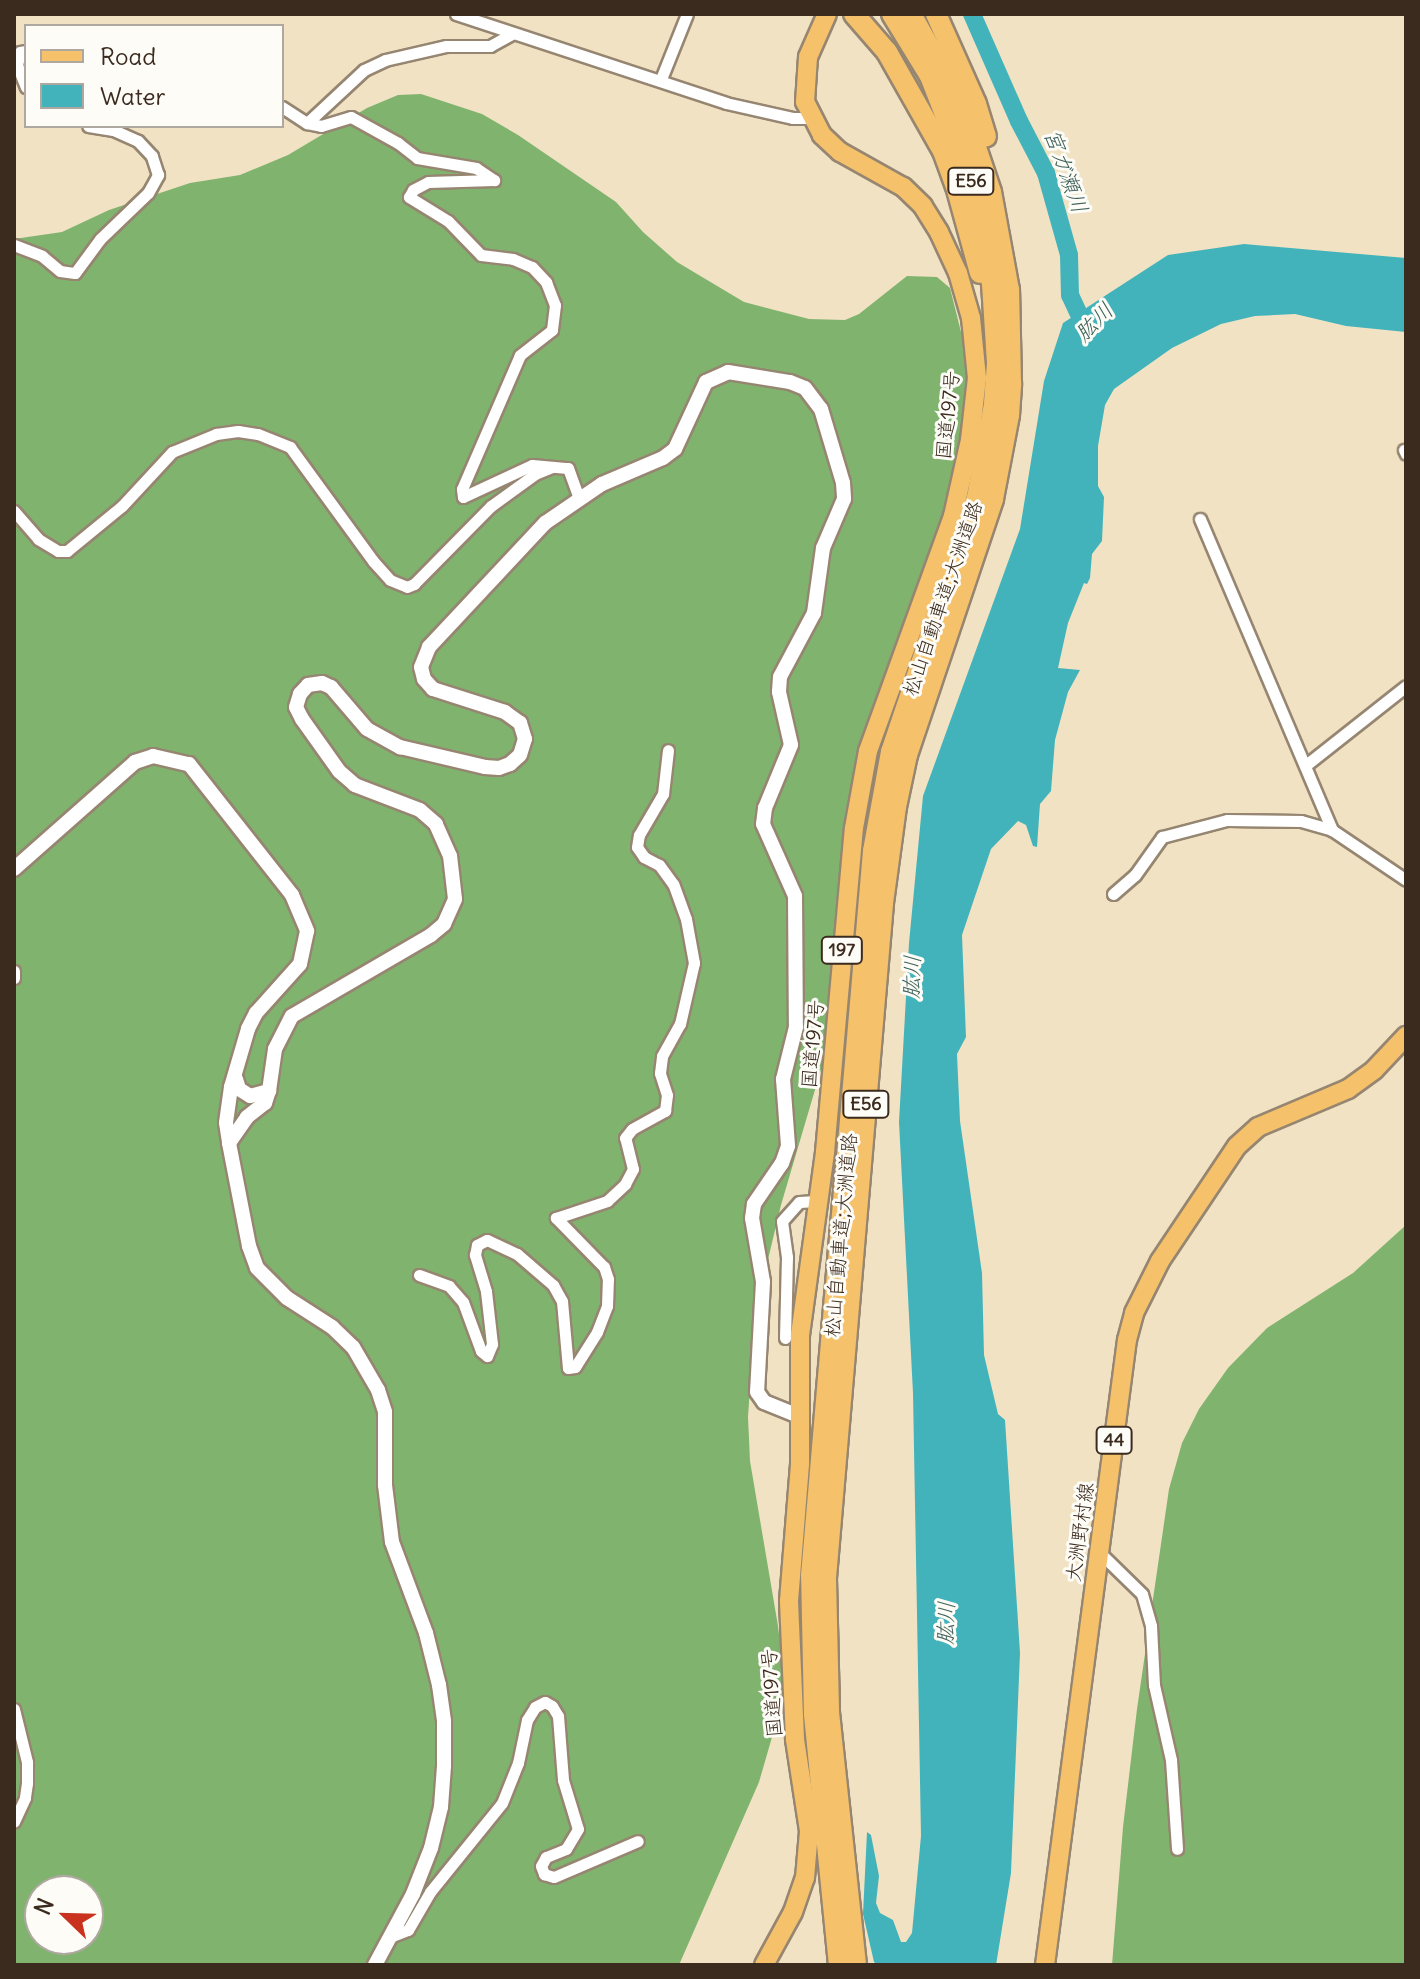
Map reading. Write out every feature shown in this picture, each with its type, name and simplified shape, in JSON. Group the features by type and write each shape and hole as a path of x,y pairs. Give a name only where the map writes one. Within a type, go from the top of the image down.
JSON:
{"highway":[{"path":"854,14 887,52 921,107 943,151 984,286 997,363"},
{"name":"松山自動車道;大洲道路","path":"856,1965 846,1936 814,1714 811,1576 873,851 891,752 977,498 994,404 997,363 992,284 976,194 936,88 892,14"},
{"name":"松山自動車道;大洲道路","path":"839,1965 846,1936 829,1711 826,1578 883,903 896,807 907,755 977,554 1002,457 1011,383 1009,290 991,192 975,140 943,68 911,14"},
{"path":"936,14 971,92 986,136 1003,207 1009,290"}],"main road":[{"name":"国道197号","path":"764,1965 793,1912 805,1878 809,1831 795,1739 789,1601 801,1417 800,1335 829,1112 846,889 865,767 891,680 953,516 970,440 977,378 971,318 958,273 923,206 903,187 840,152 822,135 805,102 808,57 824,15"},
{"name":"大洲野村線","path":"1045,1965 1127,1340 1134,1313 1154,1270 1237,1146 1258,1127 1348,1089 1374,1070 1406,1036"}],"street":[{"path":"456,14 661,79 726,103 793,118 812,118"},
{"path":"661,79 687,14"},
{"path":"307,123 364,70 385,60 436,48 490,46 513,33"},
{"path":"24,51 20,52 17,65 24,82"},
{"path":"284,108 307,123 321,126 351,117 367,123 417,158 476,168 494,180 428,182 413,190 409,197 448,221 481,255 513,259 532,267 546,282 555,305 552,330 520,355 462,489 463,497 532,465 568,468 579,499"},
{"path":"14,245 42,256 60,271 75,273 100,239 148,193 158,175 152,156 138,141 100,128"},
{"path":"229,1143 247,1117 265,1103 275,1049 292,1016 431,935 444,924 455,899 450,856 436,824 420,810 355,785 339,771 302,719 296,707 300,694 308,685 322,683 331,687 367,729 400,747 485,767 499,768 510,764 520,755 525,739 520,723 505,712 433,689 424,679 422,657 528,538 602,484 663,458 675,449 706,382 728,372 790,382 805,388 821,409 843,483 841,512 819,564 819,597 814,613 780,677 779,692 791,745 765,808 763,824 767,839 789,875 795,896 796,1027 783,1079 788,1146 782,1163 754,1204 752,1218 763,1282 757,1392 764,1402 801,1417"},
{"path":"14,511 38,539 58,551 67,551 122,506 172,452 216,434 238,431 258,434 290,447 348,531 390,580 407,587 422,577 438,557 491,506 535,474 556,466"},
{"path":"1200,519 1332,830"},
{"path":"1306,765 1406,686"},
{"path":"419,1275 449,1286 463,1302 481,1351 487,1356 492,1344 486,1291 475,1255 477,1245 487,1240 517,1254 553,1285 562,1301 568,1368 575,1367 597,1332 607,1306 608,1279 604,1267 556,1218 607,1201 633,1169 625,1138 632,1129 665,1111 667,1095 660,1073 662,1056 680,1024 694,963 686,919 673,884 659,865 644,857 637,847 639,835 663,794 668,750"},
{"path":"14,869 135,762 153,756 189,764 292,895 307,931 300,964 256,1013 248,1029 226,1123 246,1233 257,1268 287,1298 332,1327 353,1347 368,1367 385,1412 385,1485 392,1542 426,1633 444,1721 441,1807 431,1848 392,1936 375,1965"},
{"path":"1113,894 1135,875 1162,837 1227,820 1301,821 1332,830 1406,880"},
{"path":"14,971 14,978"},
{"path":"236,1079 239,1089 250,1096 269,1091"},
{"path":"785,1338 787,1257 782,1221 799,1202 817,1201"},
{"path":"1099,1552 1142,1594 1151,1626 1154,1685 1171,1760 1177,1849"},
{"path":"392,1936 408,1930 430,1892 502,1803 515,1774 527,1720 535,1707 545,1702 552,1706 558,1716 563,1780 578,1829 566,1849 546,1857 541,1866 544,1874 554,1877 638,1841"},
{"path":"14,1709 27,1762 27,1783 14,1822"}],"green space":[{"path":"421,94 482,114 616,202 643,232 677,262 744,302 809,319 845,320 859,314 907,276 937,277 950,288 964,344 971,393 927,611 906,673 870,757 835,1022 781,1205 755,1314 748,1417 750,1461 778,1626 783,1669 781,1706 759,1782 679,1965 14,1965 14,239 62,232 109,210 190,183 240,175 288,155 367,108 398,95"},
{"path":"1406,1225 1406,1965 1112,1965 1123,1827 1137,1709 1169,1489 1182,1443 1199,1409 1228,1368 1267,1328 1353,1273"}],"water":[{"name":"肱川","path":"1244,244 1406,258 1406,332 1346,326 1295,314 1255,316 1221,324 1172,348 1114,389 1105,405 1098,446 1098,486 1104,497 1102,541 1092,554 1090,578 1087,584 1084,583 1068,623 1058,668 1080,670 1068,692 1055,740 1051,791 1040,804 1037,847 1033,846 1026,825 1018,821 991,849 962,935 966,1037 957,1054 960,1121 982,1273 984,1355 998,1414 1005,1420 1020,1653 1011,1873 996,1965 878,1965 874,1962 863,1914 867,1832 871,1835 879,1876 876,1903 880,1913 893,1920 901,1942 906,1942 912,1933 921,1836 913,1393 899,1122 909,943 923,796 1020,529 1044,381 1063,323 1168,255"}],"waterway":[{"name":"宮ガ瀬川","path":"972,14 1019,121 1046,173 1069,255 1070,295 1089,336"}]}
